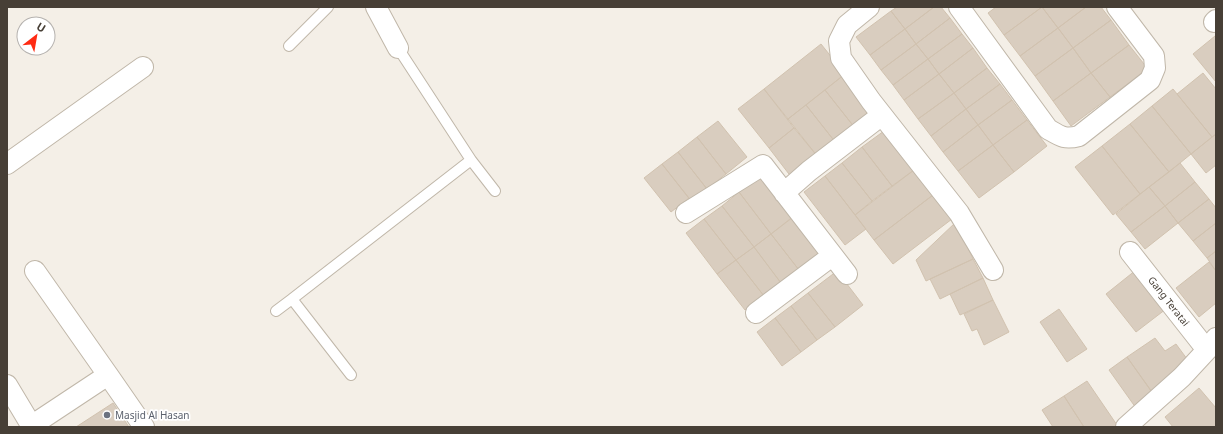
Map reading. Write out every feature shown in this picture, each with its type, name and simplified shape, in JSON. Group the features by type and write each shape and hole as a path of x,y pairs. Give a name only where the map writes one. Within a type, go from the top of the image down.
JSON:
{"street":[{"path":"376,7 398,48"},
{"path":"869,7 847,26 839,42 841,58 882,115 959,213 993,270"},
{"path":"959,7 1048,128 1058,135 1068,139 1079,136 1150,80 1155,68 1154,56 1117,7"},
{"path":"7,164 143,67"},
{"path":"784,193 882,115"},
{"path":"686,213 763,165 847,274"},
{"name":"Gang Teratai","path":"1130,252 1212,344"},
{"path":"756,313 832,256"},
{"path":"35,271 144,427"},
{"path":"1126,427 1182,376 1212,344"},
{"path":"8,389 28,420 32,423 37,422 108,374"}],"lane":[{"path":"290,46 328,7"},
{"path":"398,48 471,160 495,192"},
{"path":"276,312 471,160"},
{"path":"292,299 351,375"}],"building":[{"path":"897,7 934,7 905,29 891,11"},
{"path":"934,7 941,7 950,18 916,44 905,29"},
{"path":"996,7 1042,7 1004,35 988,13"},
{"path":"1042,7 1058,28 1020,56 1004,35"},
{"path":"1042,7 1086,7 1058,28"},
{"path":"1086,7 1101,7 1111,20 1073,48 1058,28"},
{"path":"891,11 905,29 870,55 856,37"},
{"path":"950,18 962,34 928,59 916,44"},
{"path":"1111,20 1129,45 1091,73 1073,48"},
{"path":"1058,28 1073,48 1035,76 1020,56"},
{"path":"905,29 916,44 881,70 870,55"},
{"path":"962,34 973,48 939,74 928,59"},
{"path":"1215,36 1216,37 1216,82 1193,54"},
{"path":"821,44 845,74 788,119 764,89"},
{"path":"916,44 928,59 893,85 881,70"},
{"path":"1129,45 1148,69 1110,97 1091,73"},
{"path":"973,48 987,68 954,93 939,74"},
{"path":"1073,48 1091,73 1053,101 1035,76"},
{"path":"928,59 939,74 904,100 893,85"},
{"path":"987,68 1000,84 966,109 954,93"},
{"path":"1091,73 1110,97 1071,126 1053,101"},
{"path":"1203,73 1216,89 1216,134 1212,137 1177,94"},
{"path":"845,74 875,113 855,128 825,90"},
{"path":"939,74 954,93 918,119 904,100"},
{"path":"1000,84 1012,100 978,125 966,109"},
{"path":"764,89 794,128 769,148 738,109"},
{"path":"1173,89 1212,137 1191,154 1152,106"},
{"path":"825,90 855,128 836,143 806,105"},
{"path":"954,93 966,109 931,136 918,119"},
{"path":"1012,100 1027,120 993,145 978,125"},
{"path":"806,105 836,143 818,157 788,119"},
{"path":"1152,106 1191,154 1169,172 1130,124"},
{"path":"966,109 978,125 943,152 931,136"},
{"path":"1027,120 1047,146 1014,172 993,145"},
{"path":"718,121 747,157 726,174 697,137"},
{"path":"1130,124 1169,172 1140,194 1102,146"},
{"path":"978,125 993,145 958,171 943,152"},
{"path":"794,128 818,157 792,178 769,148"},
{"path":"884,131 914,170 892,186 862,147"},
{"path":"1216,134 1216,165 1206,173 1191,154"},
{"path":"697,137 726,174 707,189 678,152"},
{"path":"993,145 1014,172 979,198 958,171"},
{"path":"1102,146 1140,194 1113,215 1075,167"},
{"path":"862,147 892,186 872,201 842,163"},
{"path":"678,152 707,189 691,201 662,164"},
{"path":"842,163 872,201 855,215 825,176"},
{"path":"1180,163 1195,182 1165,206 1149,187"},
{"path":"662,164 689,198 671,212 644,178"},
{"path":"914,170 933,195 874,240 855,215"},
{"path":"763,174 795,215 771,234 739,192"},
{"path":"825,176 866,229 845,245 804,192"},
{"path":"1195,182 1209,199 1178,223 1165,206"},
{"path":"1149,187 1165,206 1131,232 1116,214"},
{"path":"739,192 771,234 754,247 722,206"},
{"path":"933,195 952,219 893,264 874,240"},
{"path":"1209,199 1216,208 1216,223 1193,241 1178,223"},
{"path":"722,206 754,247 736,260 704,219"},
{"path":"1165,206 1178,223 1145,249 1131,232"},
{"path":"792,218 819,254 799,270 771,234"},
{"path":"704,219 736,260 717,274 686,233"},
{"path":"956,222 973,259 926,281 916,260"},
{"path":"1216,223 1216,251 1207,258 1193,241"},
{"path":"771,234 799,270 781,283 754,247"},
{"path":"754,247 781,283 764,296 736,260"},
{"path":"1216,251 1216,271 1207,258"},
{"path":"973,259 983,278 940,299 930,279"},
{"path":"736,260 764,296 745,310 717,274"},
{"path":"1209,262 1216,271 1216,303 1199,317 1176,288"},
{"path":"1136,270 1166,309 1136,332 1106,294"},
{"path":"837,271 863,305 835,327 808,293"},
{"path":"983,278 993,300 960,315 950,294"},
{"path":"808,293 835,327 817,340 791,306"},
{"path":"993,300 1009,332 984,345 977,329 972,331 964,314"},
{"path":"791,306 817,340 801,352 775,318"},
{"path":"1059,309 1087,349 1067,362 1040,322"},
{"path":"775,318 801,352 782,366 757,332"},
{"path":"1155,338 1165,351 1176,344 1190,363 1151,391 1127,357"},
{"path":"1127,357 1155,396 1136,408 1109,370"},
{"path":"1087,381 1117,425 1114,427 1084,427 1064,396"},
{"path":"1199,388 1216,408 1216,427 1173,427 1165,417"},
{"path":"1064,396 1084,427 1053,427 1042,410"},
{"name":"Masjid Al Hasan","path":"113,403 129,427 76,427"}],"place":[{"name":"Masjid Al Hasan","path":"107,415"}]}
